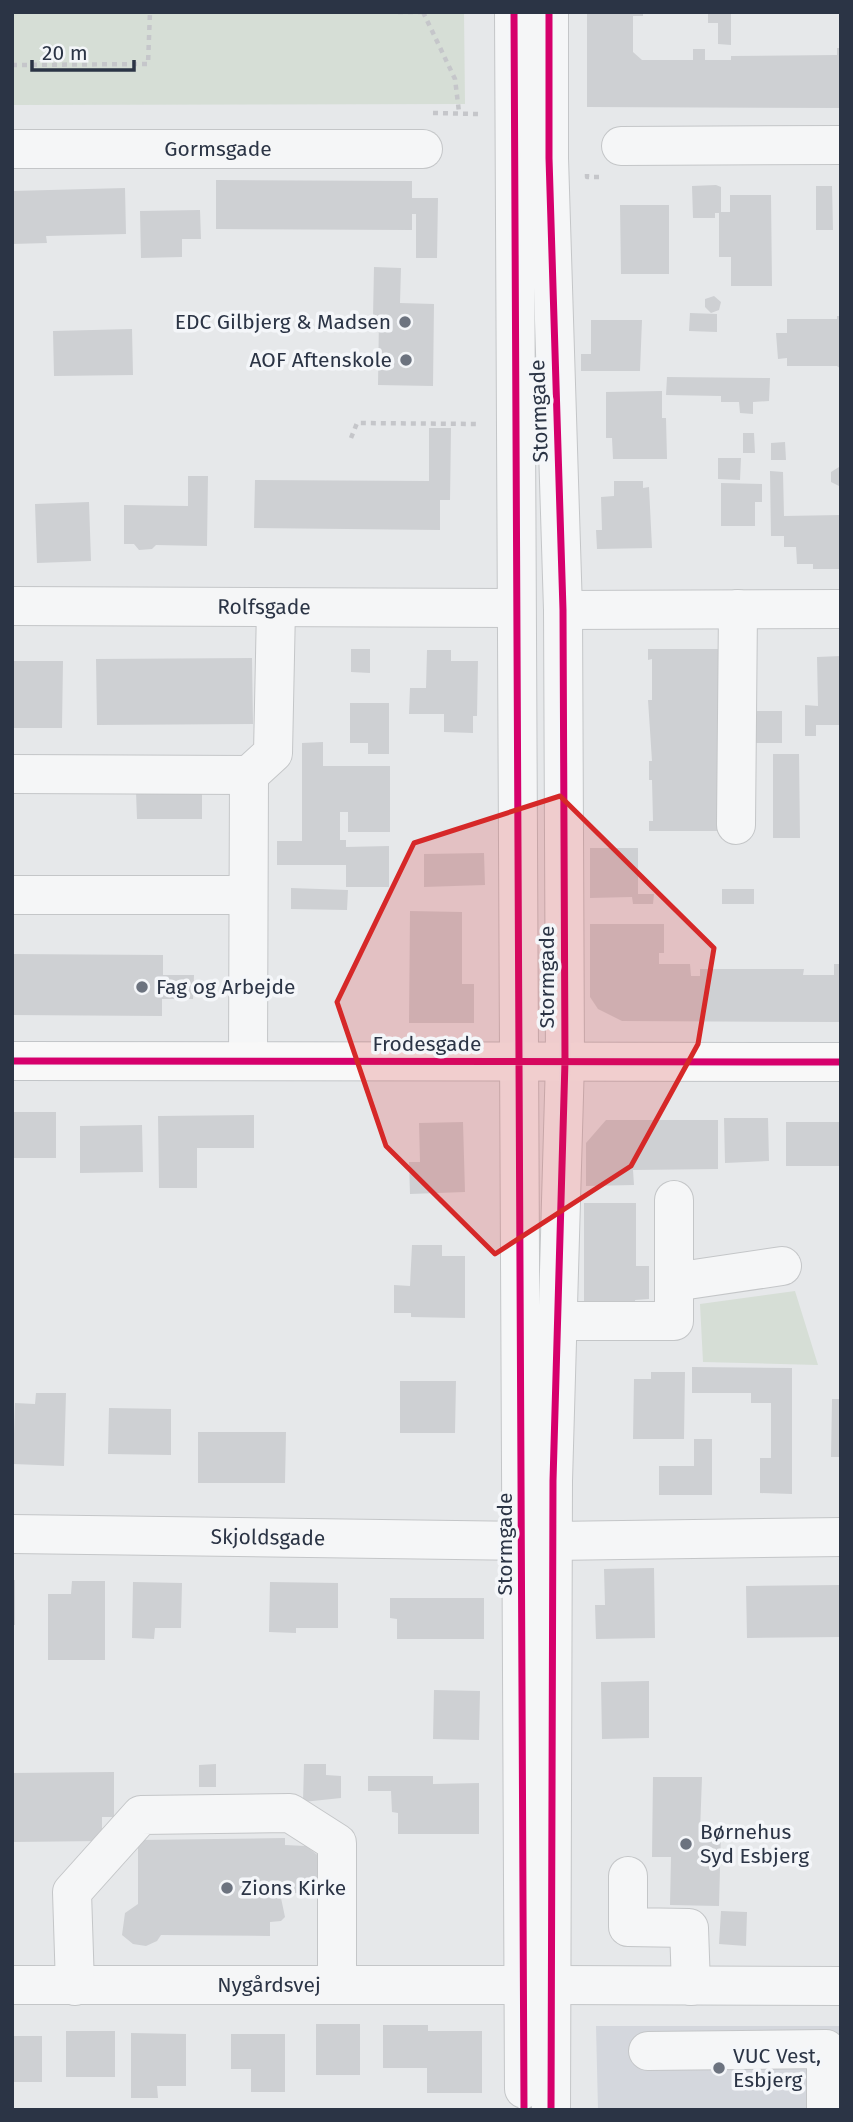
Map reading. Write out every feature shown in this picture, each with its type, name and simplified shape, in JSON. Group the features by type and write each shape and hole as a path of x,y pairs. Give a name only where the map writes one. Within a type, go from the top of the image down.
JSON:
{"main road":[{"name":"Frodesgade","path":"12,1061 841,1062"}],"street":[{"name":"Stormgade","path":"514,12 514,608 522,1061 537,1541 538,1985 551,2110"},
{"name":"Stormgade","path":"537,1541 557,1321 565,1061 563,610 548,158 550,12"},
{"path":"621,146 841,145"},
{"name":"Gormsgade","path":"12,149 423,149"},
{"name":"Rolfsgade","path":"12,606 514,608"},
{"path":"12,774 249,775 273,753 276,608"},
{"path":"563,610 841,609"},
{"path":"736,825 738,610"},
{"path":"248,1061 249,775"},
{"path":"12,895 248,895"},
{"path":"557,1321 674,1321 674,1200"},
{"path":"674,1282 782,1266"},
{"name":"Skjoldsgade","path":"12,1534 537,1541 841,1537"},
{"path":"75,1986 72,1892 141,1815 290,1813 337,1843 337,1985"},
{"path":"628,1876 628,1927 689,1928 691,1986"},
{"name":"Nygårdsvej","path":"12,1985 841,1986"},
{"name":"Stormgade","path":"524,2110 538,1985"},
{"path":"648,2051 826,2049 826,2110"}],"path":[{"path":"12,65 148,64 150,12"},
{"path":"398,12 423,12 456,79 459,112"},
{"path":"351,438 357,424 514,424"}],"highlighted area":[{"path":"560,796 714,948 698,1044 631,1166 495,1254 386,1146 337,1002 414,843"}],"shaded area":[{"path":"12,12 464,12 465,104 12,105"},
{"path":"795,1291 818,1365 703,1362 700,1304"},
{"name":"VUC Vest, Esbjerg","path":"596,2026 841,2026 841,2110 598,2110"}],"building":[{"path":"587,12 643,12 643,16 633,16 633,52 642,60 693,60 693,49 705,49 705,60 731,60 731,56 837,55 837,48 841,48 841,108 587,107"},
{"path":"708,12 731,12 731,45 718,44 718,23 708,23"},
{"path":"216,180 412,181 412,198 438,198 437,258 416,258 416,214 412,214 412,230 216,229"},
{"path":"692,186 721,187 721,212 730,212 730,195 771,195 772,286 731,286 731,257 719,257 719,213 715,213 715,218 693,218"},
{"path":"816,186 832,186 833,230 816,230"},
{"path":"125,188 126,234 46,236 47,243 12,244 12,191"},
{"path":"620,205 669,205 669,274 621,274"},
{"path":"200,210 201,239 182,239 182,257 141,258 140,211"},
{"path":"374,267 401,268 400,303 434,304 433,386 378,385 379,317 373,317"},
{"path":"714,296 721,302 719,310 711,313 705,307 705,299"},
{"path":"690,313 717,314 717,332 689,331"},
{"path":"837,316 841,316 841,369 837,366 787,366 787,358 778,359 776,333 787,333 787,319 837,319"},
{"path":"591,320 642,320 640,371 581,371 581,354 591,354"},
{"path":"132,329 133,375 54,376 53,331"},
{"path":"667,377 770,378 769,401 753,402 753,414 740,413 739,402 721,402 721,396 666,395"},
{"path":"662,391 667,459 613,459 612,438 606,438 606,392"},
{"path":"429,428 451,428 450,500 440,500 440,530 254,528 255,480 429,481"},
{"path":"743,433 754,433 755,453 743,453"},
{"path":"785,442 786,460 771,460 771,443"},
{"path":"718,458 741,458 740,480 718,479"},
{"path":"839,467 841,487 831,482 831,472"},
{"path":"770,471 783,472 784,516 841,515 841,569 813,569 813,564 797,564 796,547 784,547 784,536 771,536"},
{"path":"188,476 208,476 207,546 156,545 152,549 139,550 134,544 124,544 124,505 188,506"},
{"path":"614,481 643,481 643,488 649,487 652,548 597,549 596,530 602,530 601,497 614,496"},
{"path":"721,483 762,484 762,502 755,502 755,526 721,526"},
{"path":"89,502 91,561 37,563 35,504"},
{"path":"351,649 370,649 370,673 351,672"},
{"path":"648,649 719,649 720,831 649,831 649,821 653,821 652,780 649,780 649,761 652,761 648,700 652,700 652,659 648,660"},
{"path":"427,650 451,650 451,661 478,661 477,716 473,716 473,733 444,732 444,714 409,714 410,688 426,688"},
{"path":"841,656 841,725 816,725 816,736 805,736 805,705 818,706 817,657"},
{"path":"252,658 253,724 97,725 96,659"},
{"path":"12,661 63,661 62,728 12,728"},
{"path":"350,703 389,703 389,754 368,754 368,743 350,743"},
{"path":"755,711 782,711 782,743 755,743"},
{"path":"323,742 323,766 390,766 390,832 348,832 348,812 340,812 340,840 346,840 346,847 389,846 389,887 346,887 346,865 277,865 277,841 302,841 302,743"},
{"path":"773,754 799,754 800,838 773,838"},
{"path":"136,792 202,792 202,819 137,819"},
{"path":"590,848 638,848 638,894 654,894 653,904 633,904 632,897 590,898"},
{"path":"484,853 485,885 424,887 424,854"},
{"path":"291,888 348,890 347,910 291,909"},
{"path":"722,889 754,889 754,904 722,904"},
{"path":"410,911 462,912 462,984 474,984 474,1023 409,1023"},
{"path":"590,924 664,924 664,953 659,953 659,964 690,964 691,976 700,976 700,969 804,969 803,975 834,975 834,964 841,964 841,1022 622,1021 598,1009 590,997"},
{"path":"12,954 163,955 163,975 194,975 193,999 162,999 162,1016 12,1015"},
{"path":"12,1112 56,1112 56,1158 12,1158"},
{"path":"254,1115 254,1148 197,1148 197,1188 159,1188 158,1116"},
{"path":"724,1118 768,1118 769,1161 725,1163"},
{"path":"606,1120 718,1120 718,1169 633,1170 634,1185 586,1186 586,1143"},
{"path":"463,1122 465,1192 410,1194 409,1162 420,1162 419,1123"},
{"path":"786,1122 841,1122 841,1166 786,1166"},
{"path":"142,1125 143,1172 80,1173 80,1126"},
{"path":"584,1203 636,1203 636,1266 649,1266 649,1299 635,1300 636,1308 584,1308"},
{"path":"412,1245 442,1245 442,1256 465,1256 465,1318 411,1317 411,1313 394,1313 394,1285 410,1286"},
{"path":"692,1367 792,1368 792,1494 760,1493 760,1458 771,1458 771,1403 751,1403 751,1393 692,1393"},
{"path":"651,1372 685,1372 684,1439 633,1439 634,1379 651,1379"},
{"path":"400,1381 456,1381 455,1433 400,1433"},
{"path":"36,1393 66,1393 64,1466 13,1464 15,1403 35,1404"},
{"path":"832,1399 841,1399 841,1457 831,1457"},
{"path":"109,1408 171,1409 171,1455 108,1454"},
{"path":"198,1432 286,1432 285,1483 198,1483"},
{"path":"694,1439 712,1439 712,1495 659,1495 659,1466 694,1466"},
{"path":"654,1568 655,1638 596,1639 595,1605 605,1605 604,1569"},
{"path":"12,1580 15,1580 15,1625 12,1625"},
{"path":"72,1581 105,1581 105,1660 48,1660 48,1594 71,1594"},
{"path":"133,1582 182,1583 181,1628 155,1628 154,1639 132,1638"},
{"path":"270,1582 338,1583 338,1628 296,1628 296,1633 269,1632"},
{"path":"841,1585 841,1637 747,1638 746,1586"},
{"path":"390,1598 484,1598 484,1639 397,1639 397,1619 390,1618"},
{"path":"649,1681 649,1738 602,1739 601,1682"},
{"path":"434,1690 480,1691 479,1740 433,1739"},
{"path":"216,1764 216,1787 199,1787 199,1765"},
{"path":"304,1764 326,1764 326,1775 341,1776 341,1798 303,1802"},
{"path":"114,1772 114,1817 102,1817 102,1841 12,1842 12,1773"},
{"path":"368,1776 433,1776 433,1784 479,1783 479,1834 398,1834 398,1813 392,1812 391,1791 368,1791"},
{"name":"Børnehus Syd Esbjerg","path":"653,1777 702,1777 700,1832 721,1832 719,1906 670,1905 671,1857 652,1857"},
{"name":"Zions Kirke","path":"285,1838 285,1845 306,1846 325,1861 324,1883 310,1893 285,1893 285,1898 281,1898 285,1917 281,1921 270,1922 270,1936 161,1935 157,1941 146,1946 133,1944 122,1935 125,1913 138,1904 138,1840"},
{"path":"721,1911 747,1912 746,1946 719,1944"},
{"path":"316,2024 360,2024 360,2075 316,2075"},
{"path":"383,2025 428,2025 428,2031 482,2031 482,2093 427,2093 427,2068 383,2068"},
{"path":"66,2031 115,2031 115,2077 66,2077"},
{"path":"131,2033 186,2034 186,2086 157,2086 158,2098 131,2098"},
{"path":"231,2034 285,2034 285,2092 251,2092 251,2069 231,2069"},
{"path":"12,2036 42,2036 42,2082 12,2082"}],"cycle path":[{"path":"514,12 524,2110"},
{"path":"549,12 549,158 563,610 565,1061 553,1481 551,2110"},
{"path":"12,1061 841,1062"}],"place":[{"name":"EDC Gilbjerg & Madsen","path":"405,322"},
{"name":"AOF Aftenskole","path":"406,360"},
{"name":"Fag og Arbejde","path":"142,987"},
{"name":"Børnehus Syd Esbjerg","path":"686,1844"},
{"name":"Zions Kirke","path":"227,1888"},
{"name":"VUC Vest, Esbjerg","path":"719,2068"}]}
